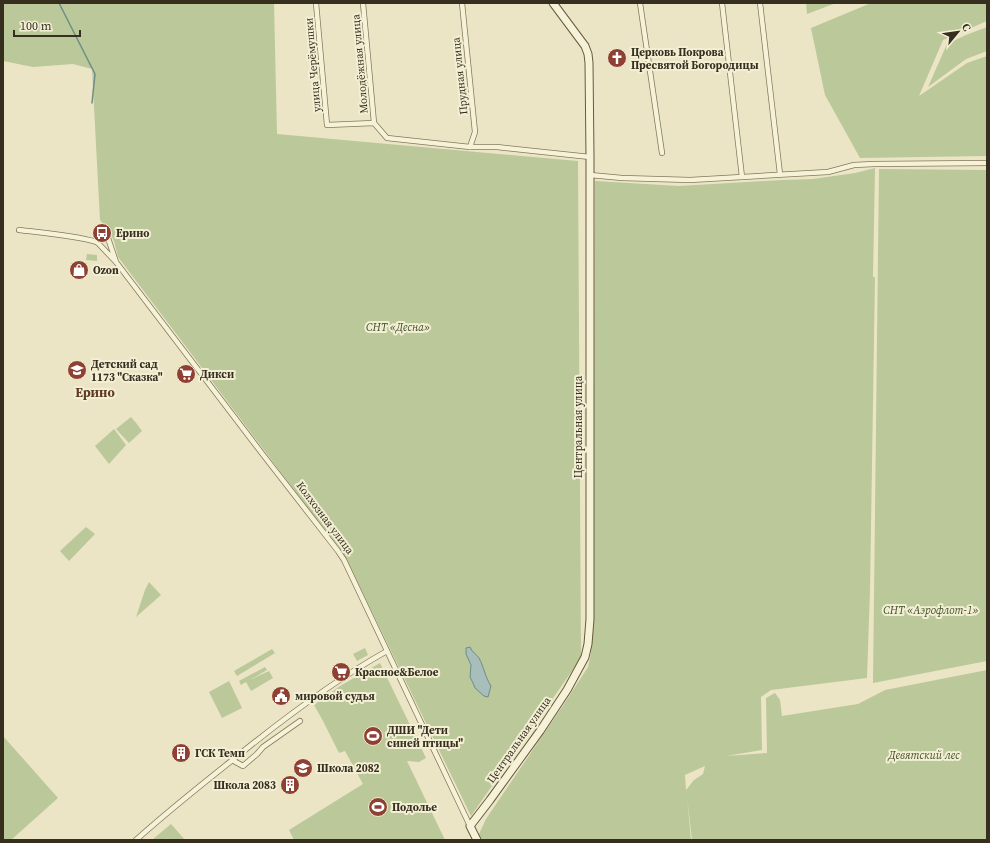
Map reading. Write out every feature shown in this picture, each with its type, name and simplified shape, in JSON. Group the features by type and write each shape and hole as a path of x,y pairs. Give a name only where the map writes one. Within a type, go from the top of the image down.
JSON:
{"street":[{"name":"улица Черёмушки","path":"316,3 327,125 374,123"},
{"name":"Молодёжная улица","path":"363,3 374,123"},
{"name":"Прудная улица","path":"462,3 475,132 470,146"},
{"name":"Центральная улица","path":"470,826 527,750 567,690 585,657 588,644 590,619 589,63 585,46 553,3"},
{"path":"640,3 662,153"},
{"path":"722,3 742,177"},
{"path":"760,3 780,174"},
{"path":"374,123 386,138 497,147 590,157"},
{"path":"590,175 622,178 690,180 828,172 854,165 987,163"},
{"path":"19,230 69,236 97,242"},
{"name":"Колхозная улица","path":"116,262 110,240 107,236 100,236 97,242 116,262 344,560 477,840"},
{"path":"136,840 164,814 268,732 312,699 387,651"},
{"path":"232,760 243,766 263,747 300,721"}],"green space":[{"name":"СНТ «Десна»","path":"3,3 274,3 277,134 578,161 581,658 471,816 347,560 118,257 114,241 109,231 100,220 92,69 73,64 33,67 3,61"},
{"path":"806,3 836,3 807,14"},
{"path":"871,3 987,3 987,21 943,40 919,96 967,63 987,56 987,156 860,158 825,95 811,28"},
{"path":"987,27 987,51 966,59 928,87 947,44"},
{"name":"Девятский лес","path":"875,168 873,277 875,277 870,590 867,678 771,690 761,697 762,750 726,756 767,753 766,698 775,693 780,700 782,716 858,704 885,690 987,670 987,840 692,840 687,797 691,840 482,840 479,834 486,819 588,667 591,653 593,614 595,181 679,186 813,179 855,173","holes":["705,766 703,774 694,780 686,790 685,775"]},
{"name":"СНТ «Аэрофлот-1»","path":"879,169 987,170 987,661 873,683"},
{"path":"87,254 97,255 97,261 86,260"},
{"path":"131,417 142,431 129,443 116,429"},
{"path":"114,429 126,445 109,464 95,446"},
{"path":"86,527 95,534 69,561 60,551"},
{"path":"149,582 161,595 136,617 145,590"},
{"path":"365,648 368,655 357,661 353,654"},
{"path":"272,649 275,653 237,676 234,671"},
{"path":"380,663 426,758 419,762 407,761 445,840 294,840 289,830 363,784 345,751 339,753 314,705 340,686"},
{"path":"265,667 267,670 250,680 269,671 273,678 251,691 246,682 241,685 239,681"},
{"path":"229,681 242,708 222,718 209,692"},
{"path":"3,736 58,798 11,840 3,840"},
{"path":"171,824 185,840 152,840"}],"water":[{"path":"470,647 479,658 491,686 488,697 484,696 475,688 470,677 471,665 466,654 466,648"}],"waterway":[{"path":"59,3 95,74 92,103"}],"place":[{"name":"Церковь Покрова Пресвятой Богородицы","path":"617,58"},
{"name":"Ерино","path":"102,233"},
{"name":"Ozon","path":"79,270"},
{"name":"Детский сад 1173 \"Сказка\"","path":"77,370"},
{"name":"Дикси","path":"186,374"},
{"name":"Красное&Белое","path":"341,672"},
{"name":"мировой судья","path":"281,696"},
{"name":"ДШИ \"Дети синей птицы\"","path":"373,736"},
{"name":"ГСК Темп","path":"181,753"},
{"name":"Школа 2082","path":"303,768"},
{"name":"Школа 2083","path":"290,785"},
{"name":"Подолье","path":"378,807"}],"district":[{"name":"Ерино","path":"95,392"}]}
